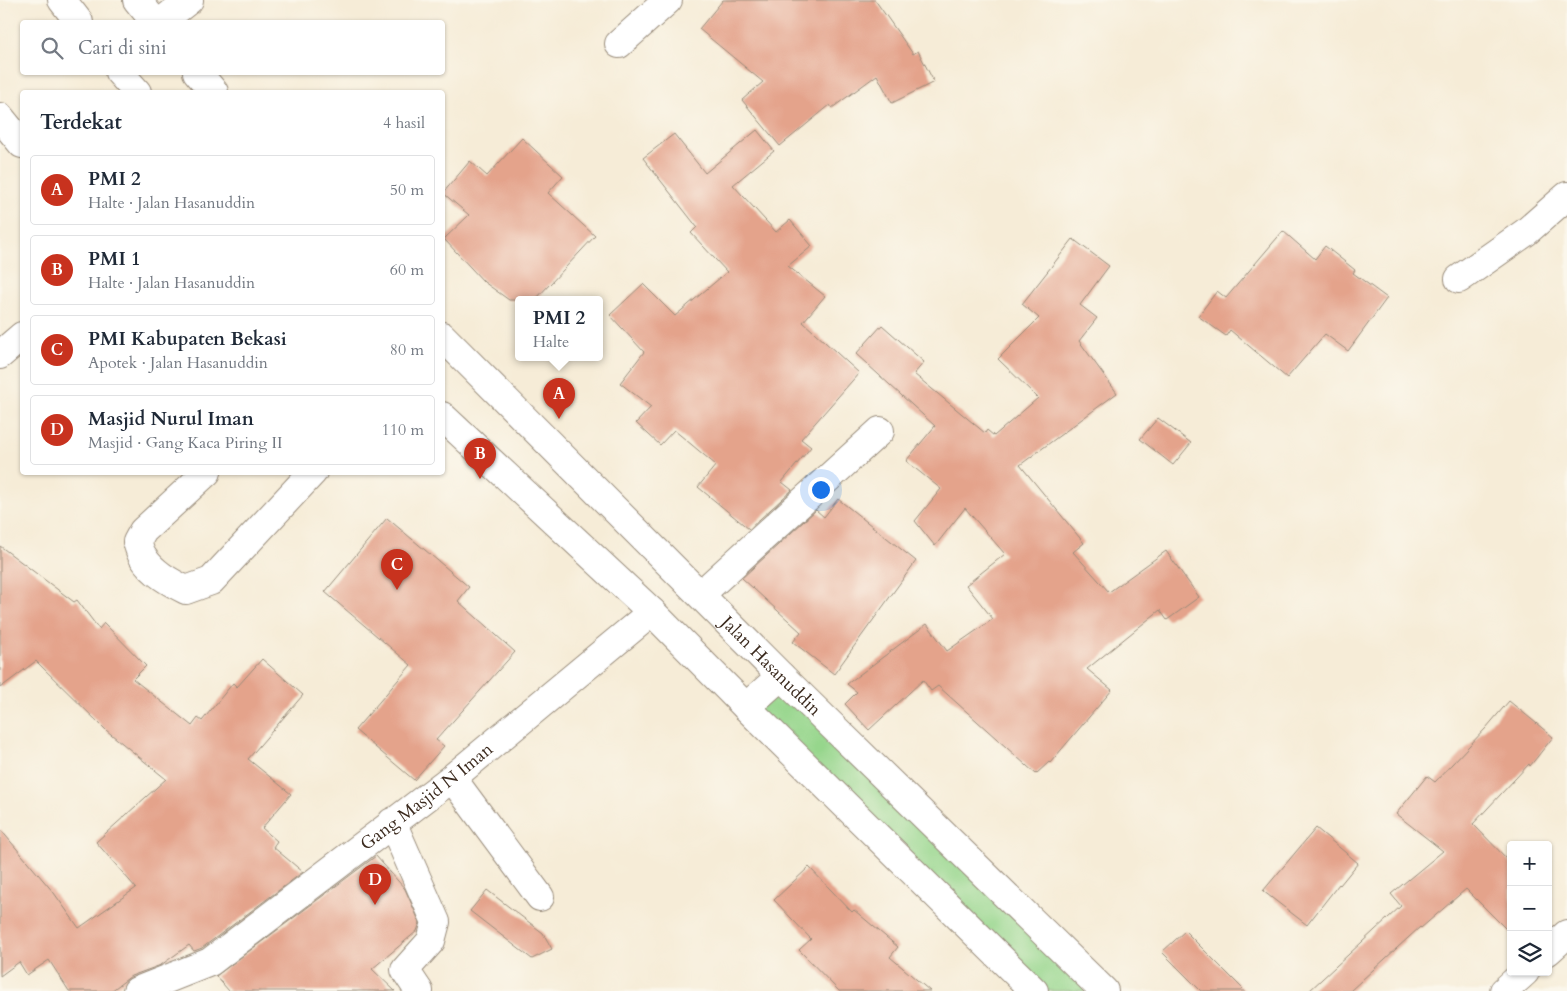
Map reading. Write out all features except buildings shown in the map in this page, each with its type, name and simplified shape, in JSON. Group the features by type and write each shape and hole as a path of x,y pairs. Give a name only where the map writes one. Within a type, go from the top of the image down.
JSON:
{"main road":[{"path":"62,0 77,20"},
{"path":"137,0 153,20"},
{"path":"164,20 189,0"},
{"path":"619,44 668,0"},
{"path":"122,75 135,90"},
{"path":"200,75 212,90"},
{"path":"0,117 20,142"},
{"path":"1459,279 1526,232 1567,196"},
{"path":"0,355 20,338"},
{"name":"Jalan Hasanuddin","path":"445,339 781,676 1104,991"},
{"path":"445,419 652,612 746,708 1034,991"},
{"path":"701,594 880,431"},
{"path":"203,475 143,531 138,542 142,556 159,574 186,590 211,581 310,475"},
{"name":"Gang Masjid N Iman","path":"137,991 210,962 452,778 652,612"},
{"path":"746,708 781,676"},
{"path":"452,778 540,897"},
{"path":"392,822 436,922 432,941 405,970 419,991"},
{"path":"1552,947 1567,934"},
{"path":"1504,991 1521,976"}],"green space":[{"path":"781,676 1104,991 1034,991 746,707"}],"place":[{"name":"PMI 2","path":"559,419"},
{"name":"PMI 1","path":"480,479"},
{"name":"PMI Kabupaten Bekasi","path":"397,590"},
{"name":"Masjid Nurul Iman","path":"375,905"}]}
